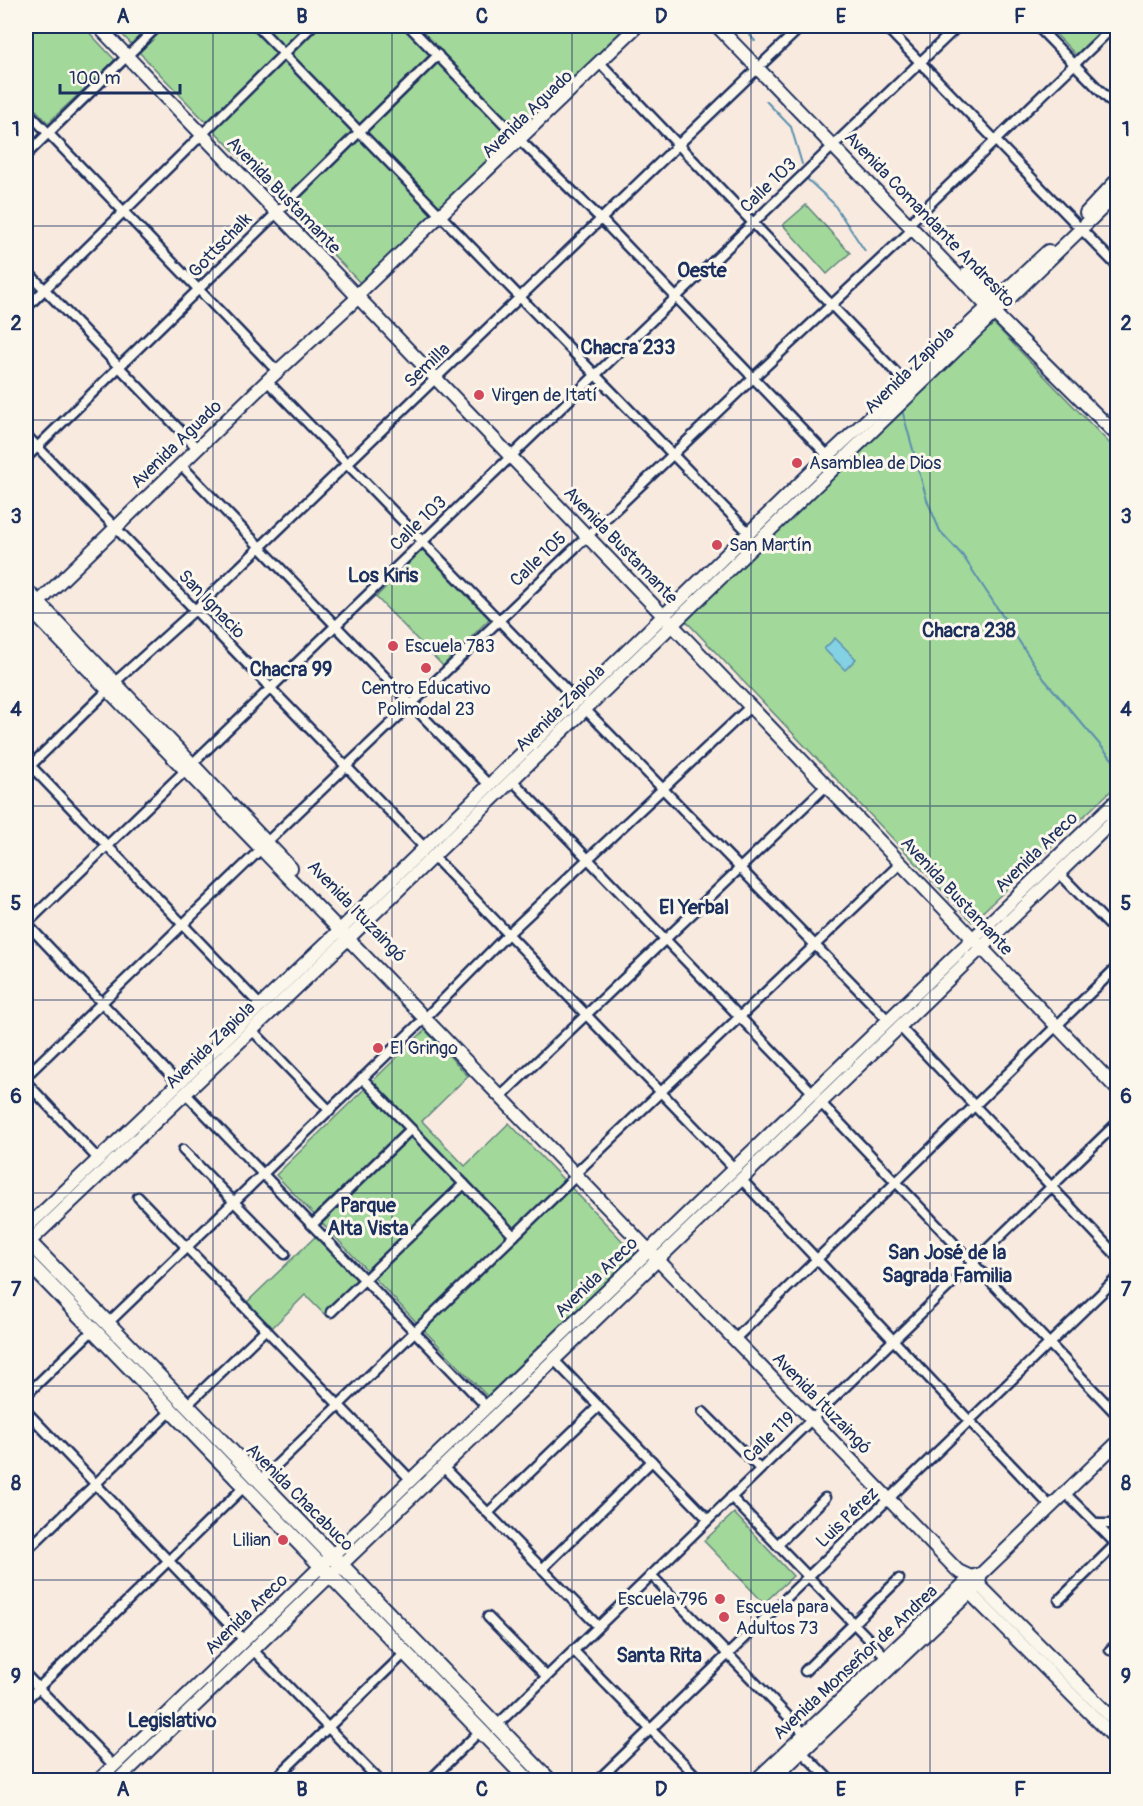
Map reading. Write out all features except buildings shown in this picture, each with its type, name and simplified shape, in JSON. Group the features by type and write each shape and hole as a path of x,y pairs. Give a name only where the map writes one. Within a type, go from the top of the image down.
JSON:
{"main road":[{"name":"Avenida Bustamante","path":"98,26 357,299 436,378 1118,1090"},
{"name":"Avenida Aguado","path":"522,141 637,26"},
{"name":"Avenida Aguado","path":"30,608 116,528 277,371 357,299 646,26"},
{"name":"Avenida Comandante Andresito","path":"717,26 761,65 1118,436"},
{"name":"Avenida Comandante Andresito","path":"729,26 761,65"},
{"name":"Avenida Zapiola","path":"1079,226 1118,179"},
{"name":"Avenida Zapiola","path":"428,852 489,785 581,704 903,391 1079,226 1118,193"},
{"name":"Avenida Comandante Andresito","path":"994,307 1118,426"},
{"name":"Avenida Zapiola","path":"668,620 749,533 832,460"},
{"name":"Avenida Ituzaingó","path":"26,589 30,608 111,686 958,1571 1118,1724"},
{"name":"Avenida Zapiola","path":"26,1239 99,1160 252,1030 346,931 428,852 512,780 581,704"},
{"name":"Avenida Areco","path":"118,1780 253,1650 325,1571 333,1555 650,1249 737,1174 976,943 1118,799"},
{"name":"Avenida Areco","path":"976,943 1058,873 1118,816"},
{"name":"Avenida Zapiola","path":"26,1239 182,1088 260,1005 346,931"},
{"name":"Avenida Areco","path":"99,1780 244,1640 325,1571 343,1566 659,1260 737,1174"},
{"name":"Avenida Chacabuco","path":"26,1239 549,1780"},
{"name":"Avenida Chacabuco","path":"26,1260 528,1780"},
{"name":"Avenida Monseñor de Andrea","path":"772,1780 808,1737 973,1583 1065,1493 1113,1452 1118,1443"},
{"name":"Avenida Ituzaingó","path":"973,1583 1118,1742"},
{"name":"Avenida Monseñor de Andrea","path":"756,1780 797,1748"}],"street":[{"path":"26,155 158,26"},
{"path":"257,26 749,533"},
{"path":"26,308 312,26"},
{"path":"410,26 601,219 832,460"},
{"name":"Semilla","path":"27,766 261,548 802,26"},
{"path":"885,26 1118,267"},
{"name":"Calle 103","path":"26,924 958,26"},
{"path":"1037,26 1118,109"},
{"name":"Calle 105","path":"26,1076 345,766 914,224 996,140 1114,26"},
{"name":"Gottschalk","path":"26,458 438,55"},
{"path":"603,66 831,304 903,391"},
{"path":"26,111 277,371"},
{"path":"26,270 198,448"},
{"path":"267,381 815,945 975,1106 1118,1257"},
{"name":"San Ignacio","path":"26,435 660,1092 1051,1507"},
{"path":"180,464 489,785"},
{"path":"107,1324 428,1016 507,934 751,706"},
{"path":"27,766 260,1005"},
{"path":"512,780 1118,1416"},
{"path":"503,1094 827,785"},
{"path":"259,1482 660,1092 902,863"},
{"path":"1058,873 1118,934"},
{"path":"26,924 486,1406"},
{"path":"735,1339 1118,966"},
{"path":"252,1030 330,1111"},
{"path":"362,1078 514,1236"},
{"path":"26,1082 99,1160"},
{"name":"Calle 119","path":"496,1726 1118,1122"},
{"path":"312,1225 411,1129"},
{"path":"183,1150 285,1254"},
{"path":"331,1312 464,1184"},
{"path":"138,1197 411,1480"},
{"name":"Luis Pérez","path":"598,1780 1118,1277"},
{"path":"186,1406 266,1329"},
{"path":"26,1395 93,1330"},
{"path":"555,1361 708,1519"},
{"path":"488,1513 599,1406"},
{"path":"26,1411 244,1640"},
{"path":"26,1551 171,1411"},
{"path":"703,1412 759,1469"},
{"path":"542,1569 652,1461"},
{"path":"444,1468 598,1626"},
{"path":"26,1700 244,1487"},
{"path":"1059,1600 1117,1545 1065,1493"},
{"path":"731,1497 890,1661"},
{"path":"777,1545 825,1498"},
{"path":"1096,1524 1118,1524"},
{"path":"651,1575 808,1737"},
{"path":"805,1671 899,1579"},
{"path":"488,1617 546,1676"},
{"path":"1110,1650 1118,1643"},
{"path":"253,1650 379,1780"},
{"path":"573,1650 700,1780"},
{"path":"274,1780 405,1653"},
{"path":"26,1675 114,1766"},
{"path":"429,1780 480,1731"},
{"path":"797,1748 830,1780"}],"green space":[{"path":"26,26 83,26 115,60 48,123 26,99"},
{"path":"114,26 635,26 364,287"},
{"path":"1048,26 1109,26 1077,56"},
{"path":"806,205 850,253 827,274 783,225"},
{"path":"991,321 1117,451 1117,785 972,922 685,620"},
{"path":"423,549 490,618 443,666 376,597"},
{"path":"425,1030 468,1076 422,1121 465,1166 509,1123 635,1254 487,1396 276,1175"},
{"path":"317,1235 360,1280 324,1314 305,1295 271,1329 246,1303"},
{"path":"734,1513 793,1576 764,1603 704,1541"},
{"path":"350,1579 545,1780 536,1780 345,1583"}],"water":[{"path":"835,638 856,659 845,670 824,649"}],"waterway":[{"path":"742,26 755,41"},
{"path":"766,101 791,127 802,164"},
{"path":"806,178 833,203 865,251"},
{"path":"902,410 927,500 940,531 963,556 1044,679 1118,766"}],"place":[{"name":"Virgen de Itatí","path":"479,395"},
{"name":"Asamblea de Dios","path":"797,463"},
{"name":"San Martín","path":"717,545"},
{"name":"Escuela 783","path":"393,646"},
{"name":"Centro Educativo Polimodal 23","path":"426,668"},
{"name":"El Gringo","path":"378,1048"},
{"name":"Lilian","path":"283,1540"},
{"name":"Escuela 796","path":"720,1599"},
{"name":"Escuela para Adultos 73","path":"724,1617"}],"district":[{"name":"Oeste","path":"702,270"},
{"name":"Chacra 233","path":"628,347"},
{"name":"Los Kiris","path":"383,575"},
{"name":"Chacra 238","path":"969,630"},
{"name":"Chacra 99","path":"291,669"},
{"name":"El Yerbal","path":"694,907"},
{"name":"Parque Alta Vista","path":"368,1216"},
{"name":"San José de la Sagrada Familia","path":"947,1264"},
{"name":"Santa Rita","path":"659,1655"},
{"name":"Legislativo","path":"172,1720"}]}
